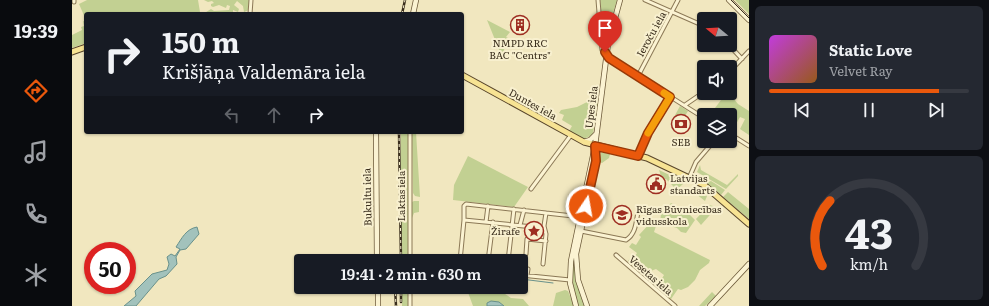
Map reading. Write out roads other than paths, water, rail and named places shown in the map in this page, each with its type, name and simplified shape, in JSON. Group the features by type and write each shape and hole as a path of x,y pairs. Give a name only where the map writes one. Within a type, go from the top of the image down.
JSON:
{"main road":[{"path":"72,52 84,48"},
{"name":"Duntes iela","path":"464,76 584,142 654,161 709,188 749,224"}],"street":[{"path":"250,12 251,0"},
{"path":"413,12 416,0"},
{"path":"598,0 602,50 609,58 697,114"},
{"name":"Upes iela","path":"582,217 595,146 608,42 620,0"},
{"path":"645,0 697,23"},
{"name":"Ieroču iela","path":"638,76 678,0"},
{"path":"729,0 749,20"},
{"path":"737,64 749,51"},
{"path":"736,52 742,59"},
{"path":"638,156 648,133 670,97"},
{"path":"685,106 697,97"},
{"path":"584,142 590,140 597,132"},
{"name":"Bukultu iela","path":"376,134 377,254"},
{"name":"Laktas iela","path":"410,134 410,254"},
{"path":"531,189 571,135"},
{"path":"737,138 749,146"},
{"path":"689,178 696,162 708,148"},
{"path":"461,254 464,206 466,204 582,217"},
{"path":"486,222 488,206"},
{"path":"509,254 514,209"},
{"path":"520,225 524,210"},
{"path":"581,231 626,240 631,237 634,232 638,212"},
{"path":"543,264 546,241 544,228 546,213"},
{"path":"582,217 581,231 576,254 576,267 580,286 587,306"},
{"path":"576,306 570,280 571,261 582,217"},
{"path":"464,220 544,228"},
{"path":"489,254 493,222"},
{"path":"526,254 527,239 546,241"},
{"name":"Vesetas iela","path":"616,255 675,306"},
{"path":"710,306 749,264"},
{"path":"528,275 570,280"},
{"path":"378,294 378,306"},
{"path":"410,294 410,306"}],"water":[{"path":"197,227 199,234 186,249 180,250 176,257 177,264 166,276 159,279 136,306 124,306 136,296 136,290 152,274 167,270 169,264 167,257 171,254 175,256 180,249 176,247 182,237 193,228"},
{"path":"491,301 499,302 504,306 487,306 487,303"}],"waterway":[{"path":"528,280 553,283"}],"tram line":[{"path":"731,0 749,18"}],"railway":[{"path":"402,12 405,0"},
{"path":"399,134 401,254"},
{"path":"395,294 396,306"},
{"path":"401,294 401,302"}],"place":[{"name":"NMPD RRC BAC \"Centrs\"","path":"520,25"},
{"name":"SEB","path":"681,124"},
{"name":"Latvijas standarts","path":"656,184"},
{"name":"Rīgas Būvniecības vidusskola","path":"622,215"},
{"name":"Žirafe","path":"534,231"}]}
